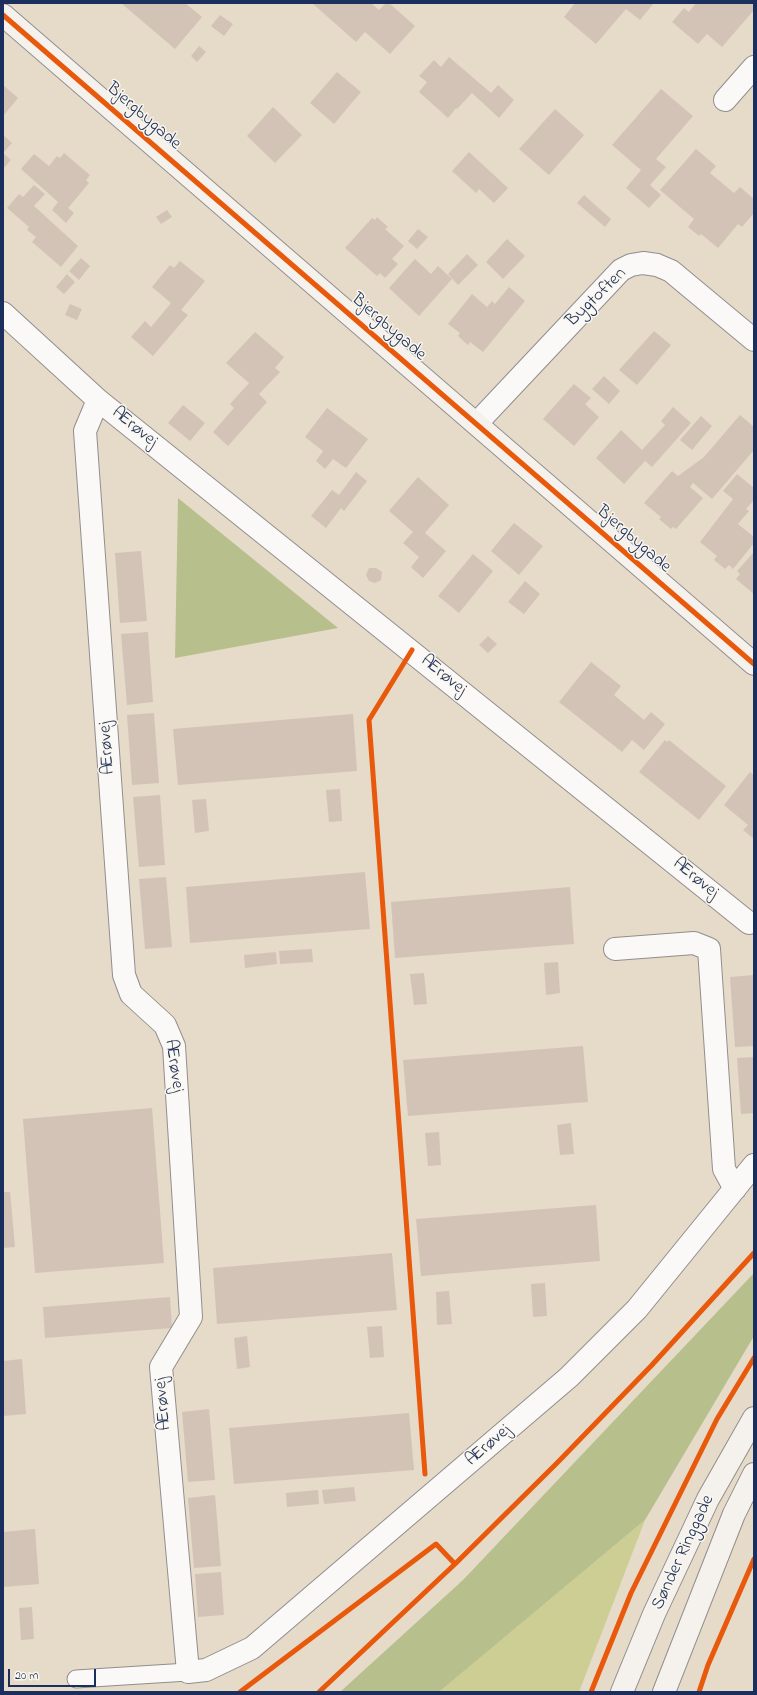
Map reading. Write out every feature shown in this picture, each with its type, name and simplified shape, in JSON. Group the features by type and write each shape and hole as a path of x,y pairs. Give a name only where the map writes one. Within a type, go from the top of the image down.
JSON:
{"street":[{"name":"Bjergbygade","path":"3,15 477,423 754,664"},
{"path":"725,100 754,67"},
{"name":"Bygtoften","path":"477,423 621,270 631,265 643,263 657,265 671,271 754,340"},
{"name":"Ærøvej","path":"3,312 98,400 749,922"},
{"name":"Ærøvej","path":"98,400 85,431 124,975 131,994 166,1025 174,1046 191,1317 161,1367 188,1672 206,1670 252,1648 569,1377 637,1309 754,1165"},
{"path":"614,949 694,943 708,949 724,1169 735,1189"},
{"name":"Sønder Ringgade","path":"622,1692 654,1614 708,1499 754,1418"},
{"name":"Sønder Ringgade","path":"664,1692 734,1514 754,1474"}],"lane":[{"name":"Ærøvej","path":"76,1679 188,1672"}],"green space":[{"path":"178,498 338,628 175,658"},
{"path":"754,1273 754,1336 645,1520 439,1692 340,1692 463,1580"},
{"path":"645,1520 579,1692 439,1692"}],"building":[{"path":"121,3 185,3 202,17 175,49"},
{"path":"312,3 371,3 379,10 386,3 389,3 415,26 390,54 365,32 356,42"},
{"path":"575,3 654,3 640,20 626,9 596,44 564,17"},
{"path":"696,3 754,3 754,10 722,47 707,34 698,44 672,22 684,8 689,12"},
{"path":"220,15 233,24 224,36 211,26"},
{"path":"199,46 206,52 197,62 191,56"},
{"path":"449,57 491,93 498,85 514,100 499,118 472,93 448,118 419,92 427,82 419,76 434,60 441,67"},
{"path":"337,72 361,92 334,124 310,103"},
{"path":"3,85 18,98 3,116"},
{"path":"661,89 693,116 656,159 666,167 650,185 661,195 649,208 626,188 641,170 612,145"},
{"path":"273,107 302,135 275,163 247,136"},
{"path":"555,109 584,135 549,175 519,149"},
{"path":"3,135 12,143 3,153"},
{"path":"696,149 716,166 710,173 734,193 740,187 754,199 754,213 742,227 738,224 718,248 701,234 699,236 688,227 694,219 660,190"},
{"path":"469,152 508,188 494,203 479,189 476,193 452,171"},
{"path":"3,153 11,160 3,169"},
{"path":"64,153 90,175 86,180 89,183 68,208 74,213 66,223 52,210 58,202 21,169 34,154 49,166 57,156 60,158"},
{"path":"34,185 45,194 34,206 78,246 61,267 32,242 36,237 27,230 29,227 7,208 19,194 23,197"},
{"path":"584,195 611,219 605,227 577,203"},
{"path":"167,210 172,217 161,224 156,217"},
{"path":"377,217 388,227 385,229 404,246 392,259 398,264 385,278 380,273 377,276 345,248 372,218 375,220"},
{"path":"418,229 428,237 417,249 408,241"},
{"path":"507,239 525,256 503,279 486,262"},
{"path":"467,254 478,265 458,285 448,274"},
{"path":"81,258 90,266 79,280 69,271"},
{"path":"415,259 431,274 438,266 452,279 419,316 389,288"},
{"path":"180,261 205,281 181,310 188,315 153,356 131,337 145,321 151,327 171,303 152,287 170,265 174,268"},
{"path":"67,274 75,282 64,294 56,287"},
{"path":"509,287 525,301 483,352 470,342 468,345 458,336 460,333 448,324 472,294 487,307 492,301 495,304"},
{"path":"70,304 82,309 77,320 65,315"},
{"path":"654,331 671,345 637,385 619,370"},
{"path":"255,332 284,357 275,368 280,372 259,394 267,402 228,446 213,432 234,408 230,404 249,383 226,363"},
{"path":"604,376 620,391 609,404 592,389"},
{"path":"574,384 591,398 585,404 599,417 574,446 543,419"},
{"path":"183,405 205,423 190,441 168,423"},
{"path":"673,407 691,423 652,467 645,461 624,484 596,458 621,430 642,450 665,425 661,421"},
{"path":"327,408 368,439 346,468 333,459 325,469 316,461 323,451 305,437"},
{"path":"740,415 754,427 754,450 712,499 693,483 690,487 703,498 676,529 673,527 671,529 659,519 661,517 644,503 672,471 678,476 704,457"},
{"path":"701,416 712,426 692,450 680,440"},
{"path":"356,472 367,481 344,511 341,508 326,528 311,516 332,490 339,495"},
{"path":"737,474 754,488 754,500 746,509 749,511 738,524 754,537 754,543 733,569 729,565 725,569 714,560 717,556 700,542 733,499 723,491"},
{"path":"418,477 449,505 425,533 446,551 423,578 411,567 419,557 403,543 413,532 389,511"},
{"path":"514,523 543,546 519,575 491,551"},
{"path":"141,551 147,621 120,623 115,553"},
{"path":"754,552 754,594 736,579 740,574 737,571"},
{"path":"473,554 493,571 459,613 438,596"},
{"path":"369,568 376,568 382,572 381,580 375,583 369,581 366,575"},
{"path":"525,581 540,594 524,614 508,602"},
{"path":"148,632 153,702 127,705 121,634"},
{"path":"488,636 497,644 488,653 479,645"},
{"path":"591,662 621,686 614,695 644,720 651,712 665,724 644,750 632,740 622,752 559,702"},
{"path":"154,713 159,783 132,785 127,715"},
{"path":"353,714 357,771 178,785 173,729"},
{"path":"665,740 667,742 669,740 726,786 699,820 639,772"},
{"path":"750,772 754,776 754,839 743,830 748,825 724,805"},
{"path":"340,789 342,821 329,822 326,790"},
{"path":"160,795 165,865 139,867 133,797"},
{"path":"206,799 209,831 195,833 192,800"},
{"path":"365,872 370,929 190,943 186,887"},
{"path":"166,877 172,947 145,949 139,879"},
{"path":"570,887 574,944 395,958 391,902"},
{"path":"312,949 313,962 280,964 279,951"},
{"path":"276,952 277,964 245,968 244,955"},
{"path":"558,962 560,993 546,995 544,963"},
{"path":"424,973 427,1004 414,1005 410,974"},
{"path":"754,975 754,1046 735,1047 730,977"},
{"path":"583,1046 588,1102 408,1116 403,1060"},
{"path":"754,1057 754,1113 741,1114 737,1058"},
{"path":"152,1108 164,1263 35,1273 23,1119"},
{"path":"571,1123 574,1154 560,1155 557,1125"},
{"path":"439,1132 441,1165 428,1166 425,1133"},
{"path":"3,1192 10,1192 15,1247 3,1248"},
{"path":"596,1205 600,1261 421,1276 416,1219"},
{"path":"392,1253 397,1310 217,1324 213,1268"},
{"path":"545,1283 547,1316 533,1317 531,1284"},
{"path":"449,1291 452,1324 437,1325 436,1292"},
{"path":"170,1297 172,1328 45,1338 43,1307"},
{"path":"382,1326 384,1357 370,1358 367,1327"},
{"path":"247,1336 250,1367 237,1369 234,1338"},
{"path":"22,1359 26,1414 3,1416 3,1361"},
{"path":"209,1409 215,1480 188,1482 182,1412"},
{"path":"409,1413 414,1470 234,1484 229,1428"},
{"path":"354,1487 356,1501 324,1504 322,1490"},
{"path":"318,1490 319,1504 287,1507 286,1493"},
{"path":"215,1495 221,1566 194,1568 188,1498"},
{"path":"35,1529 39,1584 3,1587 3,1532"},
{"path":"221,1572 224,1615 198,1617 195,1574"},
{"path":"32,1607 34,1639 21,1640 19,1608"}],"cycle path":[{"path":"3,15 754,664"},
{"path":"412,650 369,720 425,1474"},
{"path":"319,1692 455,1564 557,1463 651,1366 754,1253"},
{"path":"591,1692 631,1593 717,1419 754,1358"},
{"path":"240,1692 436,1544 455,1564"},
{"path":"699,1692 708,1665 754,1559"}]}
